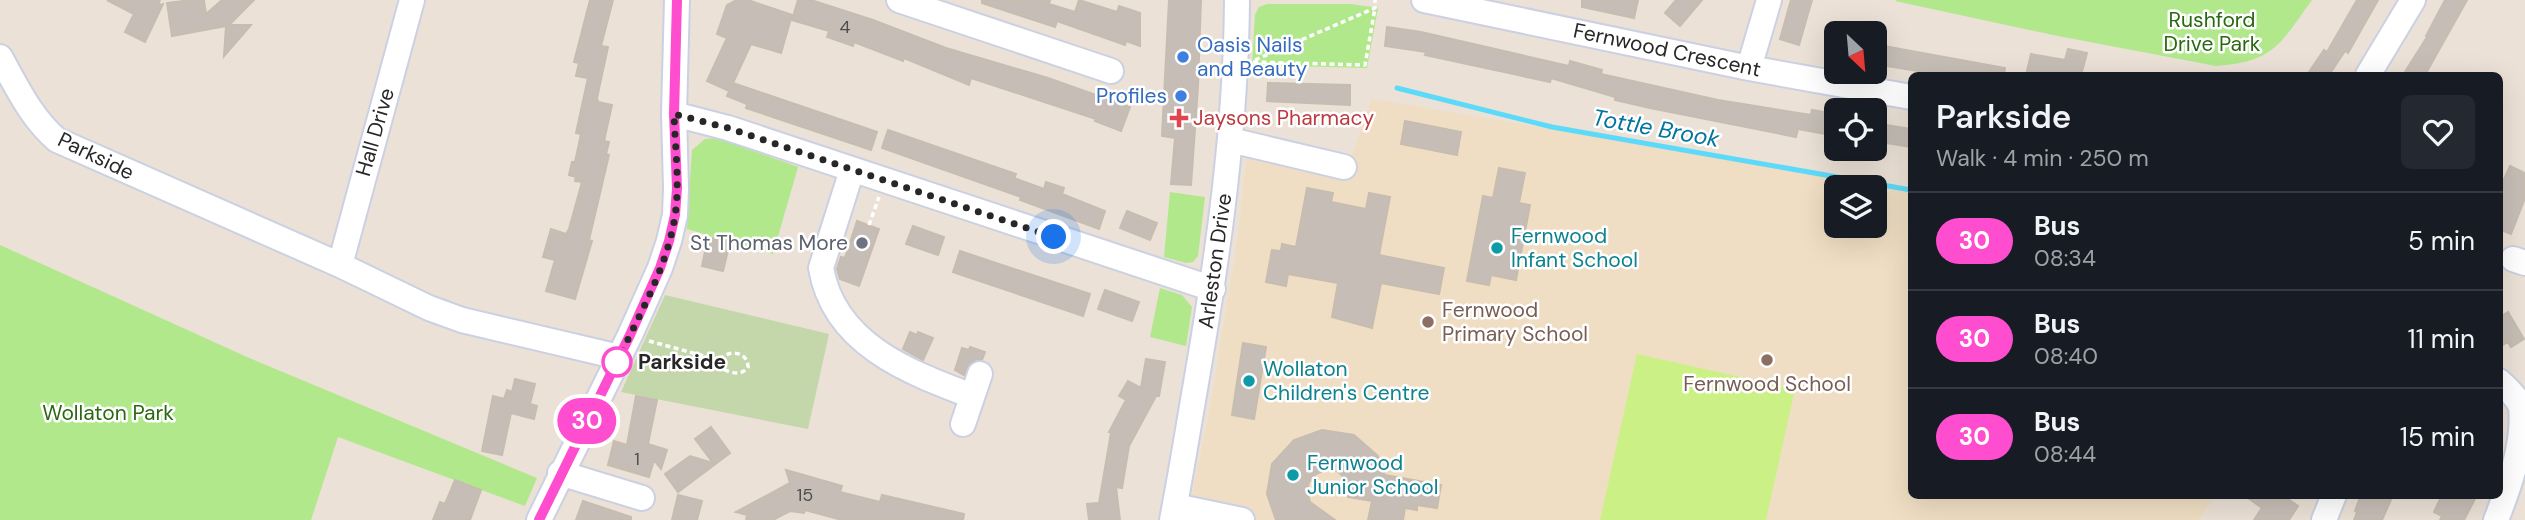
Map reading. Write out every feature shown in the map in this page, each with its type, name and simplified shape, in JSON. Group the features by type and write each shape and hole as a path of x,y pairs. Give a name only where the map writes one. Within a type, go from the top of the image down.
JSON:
{"street":[{"name":"Hall Drive","path":"340,265 412,0"},
{"path":"539,520 625,346 660,268 675,215 677,0"},
{"path":"899,0 1111,71"},
{"name":"Arleston Drive","path":"1174,513 1213,289 1230,140 1243,62 1237,0"},
{"name":"Fernwood Crescent","path":"1424,0 1749,68 1908,96"},
{"path":"1749,68 1769,0"},
{"path":"2370,72 2413,0"},
{"name":"Parkside","path":"0,57 33,114 57,140 340,265 429,308 462,320 625,346"},
{"path":"674,114 728,128 1213,289"},
{"path":"1230,140 1344,167"},
{"path":"852,170 821,268 824,284 847,327 866,346 929,380 976,385 963,424"},
{"path":"2496,520 2524,444 2523,405 2503,386"},
{"path":"560,474 642,498"},
{"path":"2324,520 2332,499"},
{"path":"1174,513 1242,520"}],"path":[{"path":"1243,62 1365,65 1375,0"},
{"path":"1243,62 1375,8"},
{"path":"869,225 872,216"},
{"path":"625,346 719,360"},
{"path":"731,352 744,356 748,367 745,372 737,373 721,369 719,360 724,354 731,352"}],"shaded area":[{"name":"Fernwood Primary School","path":"1372,99 1824,175 1824,238 1887,238 1887,186 1908,189 1908,499 2212,499 2199,520 1187,520 1210,408 1238,236 1249,136 1350,160"}],"green space":[{"name":"Rushford Drive Park","path":"2312,0 2274,48 2251,60 2216,66 2053,35 1895,1"},
{"path":"1267,4 1351,4 1378,8 1367,68 1252,65 1255,15 1259,7"},
{"path":"717,138 798,167 773,254 687,229 692,150 705,139"},
{"path":"1170,192 1205,197 1198,256 1193,262 1186,263 1164,257"},
{"name":"Wollaton Park","path":"0,245 247,357 537,478 525,506 338,437 311,520 0,520"},
{"path":"1160,288 1182,295 1192,307 1186,346 1150,337"},
{"path":"665,295 829,334 808,429 621,392"},
{"path":"1637,354 1795,389 1766,520 1600,520"}],"building":[{"path":"107,0 160,0 158,5 163,4 145,42 125,32 134,14"},
{"path":"222,0 254,0 229,25 251,25 224,56 226,26 172,36 167,3 204,1 206,14"},
{"path":"590,0 613,0 601,46 608,47 597,98 598,102 612,105 604,141 609,142 606,154 609,155 589,240 592,241 575,299 546,291 555,260 543,257 551,229 566,234 569,229 582,182 575,181 576,177 569,175 572,162 575,162 581,134 576,133 588,78 576,76 579,63 574,62"},
{"path":"737,0 748,0 792,15 781,53 751,44 733,83 877,132 871,150 746,108 747,104 727,96 732,84 729,91 707,81 727,38 717,34 727,5"},
{"path":"798,0 811,0 946,48 1048,78 1130,107 1121,131 1095,121 1096,119 971,78 969,85 904,58 903,61 854,42 853,46 827,37 829,31 792,20"},
{"path":"982,0 1050,0 1049,4 1075,12 1079,0 1117,12 1119,6 1140,13 1140,46 1126,41 1125,45 1057,21 1055,27 982,3"},
{"path":"1169,0 1201,0 1191,185 1171,184 1175,138 1162,136"},
{"path":"1582,0 1638,0 1634,18 1582,7"},
{"path":"1676,0 1702,0 1680,26 1665,13"},
{"path":"1791,0 1812,0 1799,45 1780,39"},
{"path":"2357,0 2378,0 2348,53 2345,51 2331,72 2309,72 2324,50 2327,52"},
{"path":"2445,0 2467,0 2427,72 2405,72"},
{"path":"1387,27 1421,32 1569,66 1570,61 1602,70 1601,74 1718,100 1811,115 1812,110 1824,112 1824,134 1798,129 1796,137 1650,108 1615,100 1615,97 1551,78 1550,82 1425,55 1426,52 1385,46"},
{"path":"1887,47 2005,68 2004,72 1924,72 1887,66"},
{"path":"2068,49 2087,53 2082,72 2027,72 2031,54 2065,60"},
{"path":"1268,83 1350,85 1350,105 1267,101"},
{"path":"1405,121 1461,132 1457,155 1401,144"},
{"path":"1887,125 1908,129 1908,147 1887,143"},
{"path":"888,130 1016,174 1014,178 1044,189 1046,182 1064,188 1062,194 1105,211 1099,229 1020,200 1021,197 882,148"},
{"path":"2510,166 2525,173 2525,198 2511,234 2503,231 2503,181"},
{"path":"1499,168 1525,173 1519,203 1530,205 1516,280 1491,275 1489,285 1467,281 1483,196 1493,198"},
{"name":"Fernwood Infant School","path":"1307,188 1333,193 1331,202 1366,209 1369,193 1390,197 1379,255 1444,268 1439,294 1381,283 1372,328 1332,317 1338,283 1288,274 1286,286 1266,282 1272,250 1281,251 1282,244 1296,247"},
{"path":"1127,211 1157,223 1150,240 1120,228"},
{"name":"St Thomas More","path":"857,221 879,229 859,286 840,279 837,269 841,257 845,258"},
{"path":"913,226 944,237 938,255 906,244"},
{"path":"708,237 730,242 723,271 702,266"},
{"path":"960,251 1090,294 1083,316 953,272"},
{"path":"1105,290 1139,302 1132,321 1098,309"},
{"path":"2508,312 2524,339 2511,347 2508,342 2503,345 2503,315"},
{"path":"910,332 933,338 923,360 903,349"},
{"name":"Wollaton Children's Centre","path":"1243,343 1266,347 1254,419 1232,415"},
{"path":"970,347 985,352 982,360 970,363 964,375 955,370 962,348 969,350"},
{"path":"1146,359 1165,362 1159,396 1156,396 1129,446 1122,488 1116,487 1120,520 1089,520 1087,504 1099,503 1111,433 1109,432 1126,400 1119,396 1128,381 1141,388"},
{"path":"515,379 535,384 530,404 537,406 534,419 511,413 502,455 482,451 493,396 504,399 507,390 512,392"},
{"path":"636,396 657,400 648,444 667,450 661,469 654,460 649,477 608,465 614,441 627,445"},
{"path":"711,427 730,453 678,492 665,474 690,456 713,463 695,439"},
{"name":"Fernwood Junior School","path":"1322,430 1354,435 1378,456 1385,475 1441,485 1437,508 1417,505 1417,510 1405,508 1403,520 1368,520 1372,501 1348,497 1349,489 1345,478 1337,471 1328,469 1316,474 1309,482 1307,491 1310,502 1335,520 1276,520 1267,494 1272,464 1294,440"},
{"path":"786,470 842,486 840,492 880,502 882,495 964,514 963,520 842,520 805,510 804,513 790,511 773,520 746,520 747,515 736,512 790,483"},
{"path":"455,480 481,490 470,520 433,520 440,502 445,504"},
{"path":"678,495 702,501 697,520 672,520"},
{"path":"2250,499 2288,499 2298,506 2289,520 2254,520 2262,508"},
{"path":"2360,499 2391,499 2382,520 2354,520"},
{"path":"2440,499 2475,499 2464,520 2440,520 2442,516 2434,512"},
{"path":"583,501 631,517 631,520 576,520"}],"waterway":[{"name":"Tottle Brook","path":"1397,88 1552,127 1908,189"}],"bus line":[{"name":"30","path":"539,520 630,335 669,241 677,188 674,114 677,0"}],"place":[{"name":"Oasis Nails and Beauty","path":"1183,57"},
{"name":"Profiles","path":"1181,96"},
{"name":"Jaysons Pharmacy","path":"1179,118"},
{"name":"St Thomas More","path":"862,243"},
{"name":"Fernwood Infant School","path":"1497,248"},
{"name":"Fernwood Primary School","path":"1428,322"},
{"name":"Fernwood School","path":"1767,360"},
{"name":"Parkside","path":"617,362"},
{"name":"Wollaton Children's Centre","path":"1249,381"},
{"name":"Fernwood Junior School","path":"1293,475"}],"route":[{"path":"617,362 660,268 675,215 677,188 674,114 728,128 1054,237"}]}
